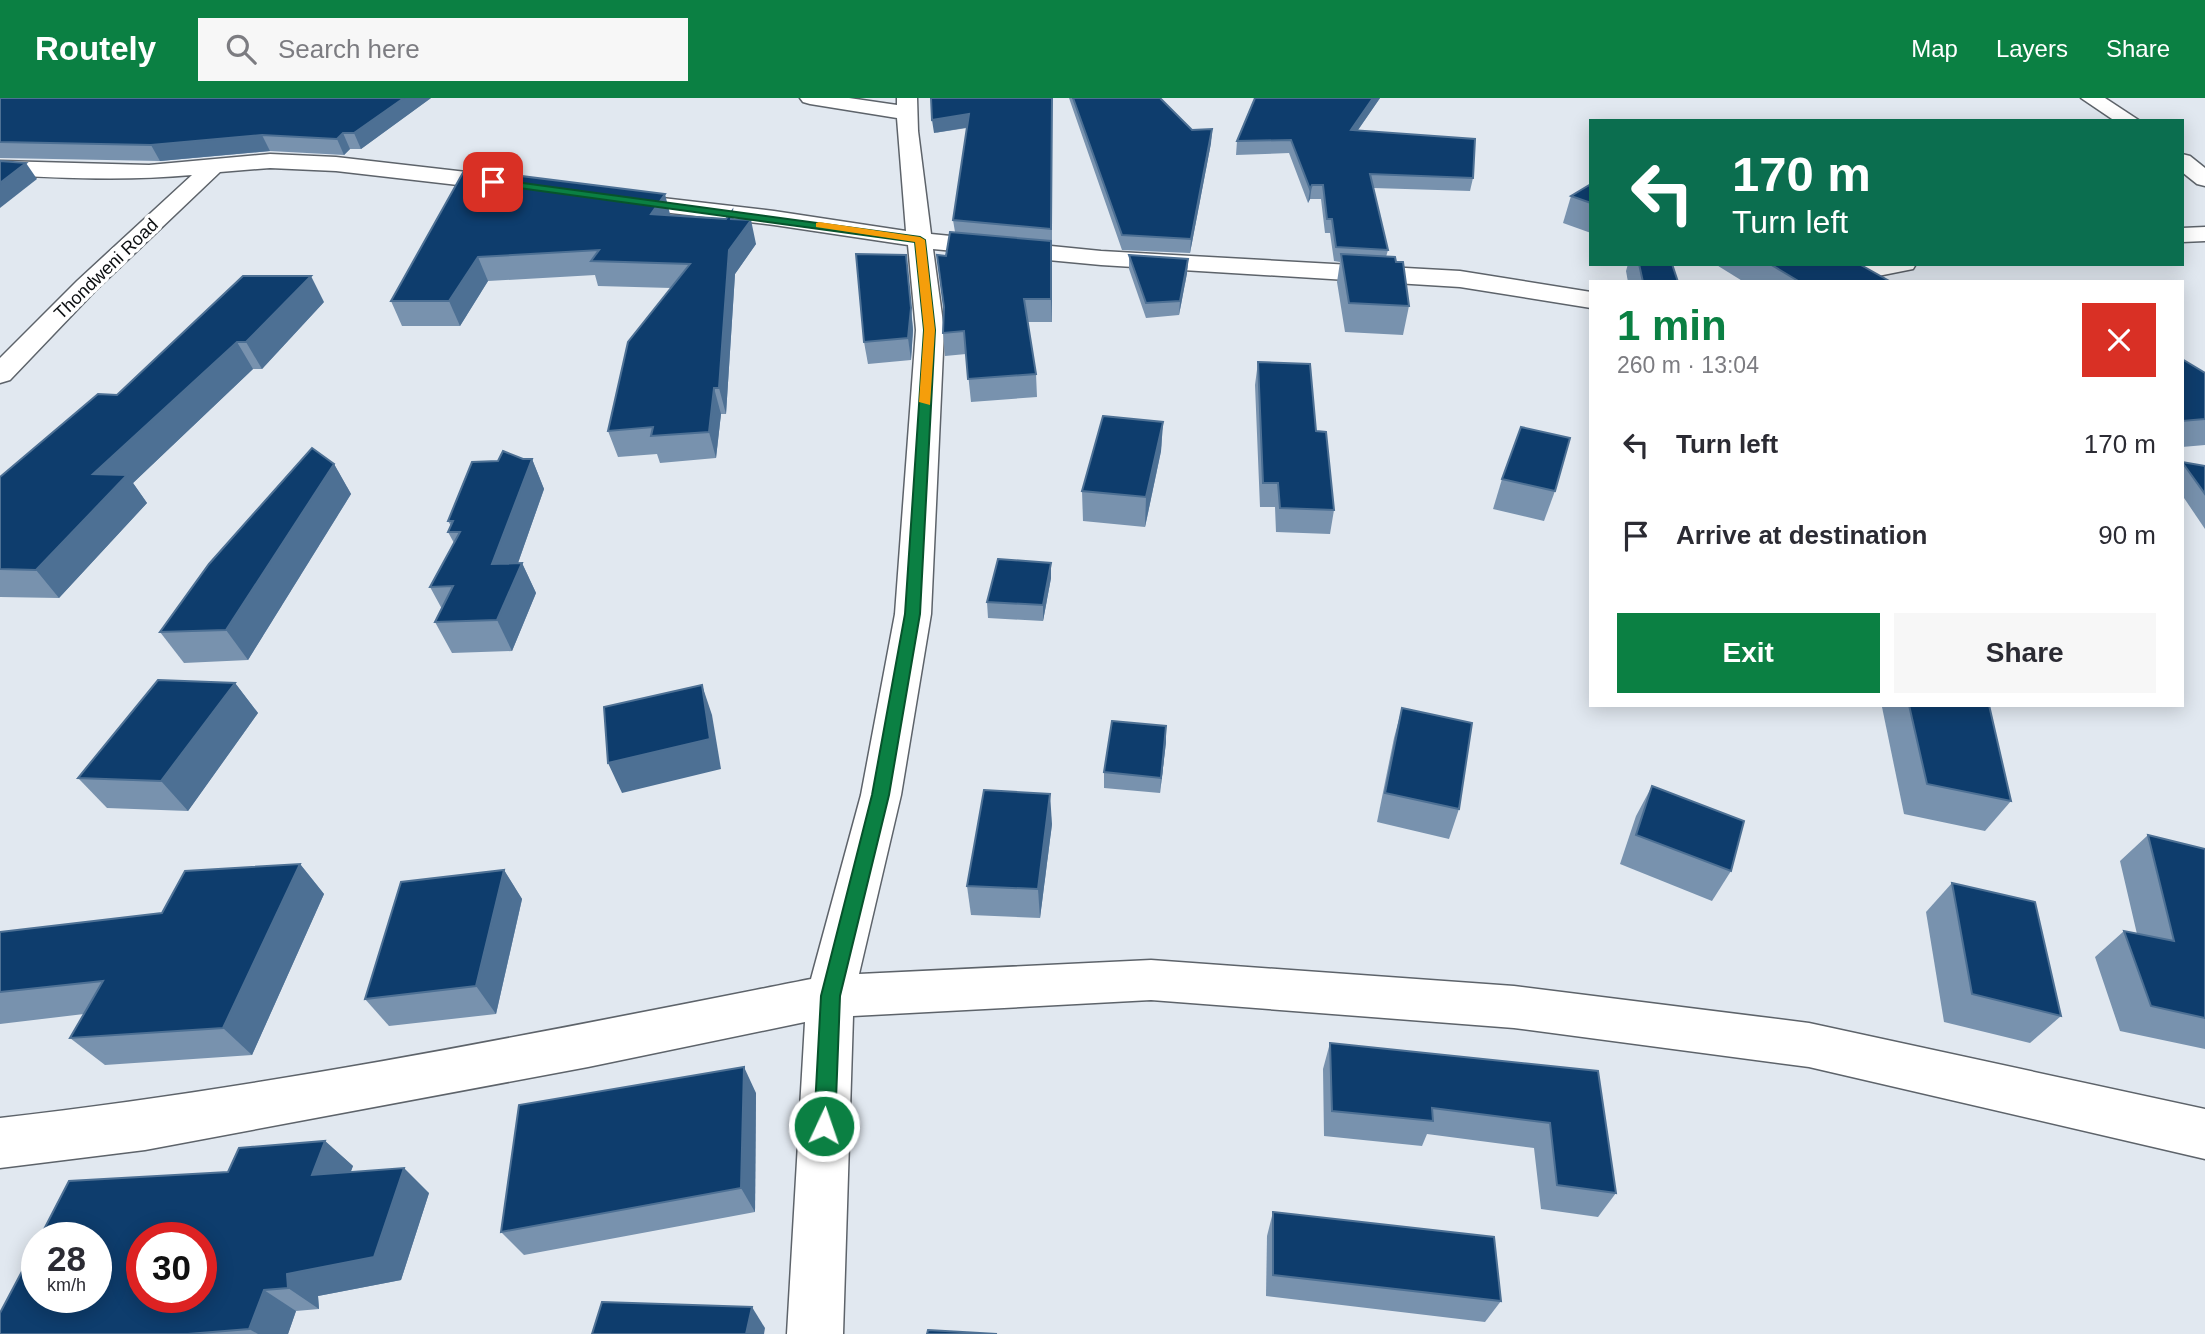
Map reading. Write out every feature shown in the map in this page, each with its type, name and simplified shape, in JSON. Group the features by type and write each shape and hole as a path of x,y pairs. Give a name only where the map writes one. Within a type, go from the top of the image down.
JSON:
{"street":[{"path":"810,98 907,106 930,330 913,614 881,795 830,996 815,1334"},
{"path":"2091,98 2127,119"},
{"path":"0,168 149,172 270,161 336,164 532,187"},
{"path":"2184,163 2205,179"},
{"name":"Thondweni Road","path":"0,374 86,286 215,166"},
{"path":"596,196 920,240 1101,258 1460,279 1589,300"},
{"path":"2184,235 2205,234"},
{"path":"1816,280 1893,266"},
{"path":"0,1143 145,1126 588,1045 830,996 1152,980 1514,1007 1809,1045 2205,1134"}],"building":[{"path":"0,98 404,98 354,133 343,133 337,139 262,135 151,145 0,142"},
{"path":"931,98 1052,98 1051,229 953,220 969,114 932,120"},
{"path":"1073,98 1160,98 1192,130 1212,129 1191,239 1122,235"},
{"path":"1255,98 1373,98 1351,130 1475,139 1473,178 1370,174 1388,250 1336,247 1332,219 1327,219 1323,185 1312,185 1310,189 1291,140 1237,141"},
{"path":"0,161 26,163 0,183"},
{"path":"465,169 665,194 651,214 726,219 732,211 731,219 751,220 729,250 719,388 714,388 709,432 651,436 653,427 608,431 628,342 690,264 591,261 599,250 478,257 449,301 391,301"},
{"path":"1589,185 1589,202 1571,196"},
{"path":"950,232 1051,241 1051,299 1024,299 1036,374 968,379 964,331 943,333 944,307 937,255 946,256"},
{"path":"856,254 906,255 911,308 908,338 864,342"},
{"path":"1341,254 1395,257 1396,262 1403,262 1409,306 1349,303"},
{"path":"1129,255 1188,259 1180,301 1146,303"},
{"path":"1639,266 1673,266 1677,280 1643,280"},
{"path":"1773,266 1863,266 1887,280 1797,280"},
{"path":"243,276 311,276 246,342 237,342 93,474 127,475 36,570 0,569 0,477 98,394 117,395"},
{"path":"2184,360 2205,373 2205,419 2184,421"},
{"path":"1258,362 1310,364 1316,431 1326,432 1334,510 1280,508 1278,483 1263,483"},
{"path":"1103,416 1163,422 1146,497 1082,491"},
{"path":"1521,427 1570,438 1555,491 1502,479"},
{"path":"312,448 334,464 226,630 160,632 209,564"},
{"path":"503,451 523,459 532,459 492,564 522,563 497,620 435,622 453,586 430,587 460,532 448,532 453,521 448,521 472,462 498,461"},
{"path":"2184,462 2205,466 2205,494 2184,465"},
{"path":"998,559 1051,563 1043,605 987,602"},
{"path":"158,680 235,683 161,781 78,778"},
{"path":"702,685 710,739 608,763 604,707"},
{"path":"1909,707 1989,707 2011,801 1927,784"},
{"path":"1402,708 1472,723 1459,809 1385,793"},
{"path":"1112,721 1166,726 1161,778 1104,772"},
{"path":"1652,786 1744,821 1731,871 1636,835"},
{"path":"984,790 1050,794 1038,889 967,886"},
{"path":"2148,835 2205,849 2205,1018 2151,1006 2124,931 2174,941"},
{"path":"300,864 223,1028 70,1038 103,981 0,992 0,932 162,913 185,871"},
{"path":"504,870 476,986 365,999 401,882"},
{"path":"1952,883 2035,902 2061,1016 1972,994"},
{"path":"1330,1043 1598,1071 1616,1193 1557,1185 1550,1123 1432,1108 1433,1121 1332,1111"},
{"path":"744,1067 741,1188 501,1232 519,1105"},
{"path":"325,1141 312,1175 404,1168 374,1257 287,1274 288,1288 264,1290 249,1329 188,1334 0,1334 0,1313 21,1273 21,1313 112,1313 112,1222 48,1222 69,1181 228,1172 239,1148"},
{"path":"1273,1212 1494,1237 1501,1301 1273,1275"},
{"path":"602,1302 752,1307 746,1334 592,1334"},
{"path":"928,1330 997,1334 927,1334"}],"slow traffic":[{"path":"819,225 920,240 930,330 925,402"}],"route":[{"path":"493,182 672,208 774,218 920,240 930,330 913,614 881,795 830,996 824,1126"}]}
